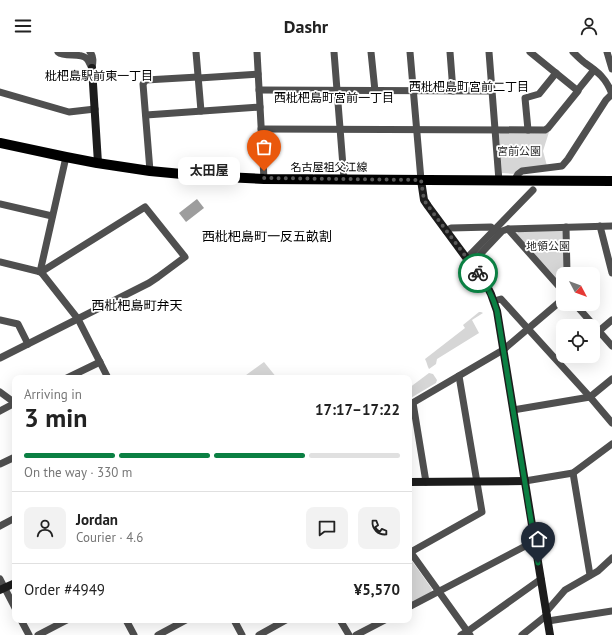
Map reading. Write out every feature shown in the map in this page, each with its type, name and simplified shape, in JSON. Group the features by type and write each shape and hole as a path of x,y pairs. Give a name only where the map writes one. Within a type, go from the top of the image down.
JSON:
{"main road":[{"name":"名古屋祖父江線","path":"0,143 98,163 150,171 203,176 499,181 612,181"}],"street":[{"path":"58,52 61,54 68,53 84,57 88,60 92,68"},
{"path":"90,52 93,56 92,68 98,163"},
{"path":"196,52 201,111"},
{"path":"257,52 264,178"},
{"path":"334,52 344,179"},
{"path":"372,52 375,90"},
{"path":"410,52 416,130 424,200 487,286 497,311 550,635"},
{"path":"450,52 453,91"},
{"path":"489,52 499,181"},
{"path":"530,52 577,90"},
{"path":"514,181 518,174 522,171 562,166 606,100 612,94 604,78 573,52"},
{"path":"607,52 612,69"},
{"path":"261,128 545,130 594,70"},
{"path":"528,130 525,98 539,94 556,73"},
{"path":"150,171 143,84 146,80 258,74"},
{"path":"259,90 492,91"},
{"path":"0,92 68,112 95,109"},
{"path":"146,115 260,107"},
{"path":"41,272 66,157"},
{"path":"469,261 494,230 533,190"},
{"path":"0,204 52,216"},
{"path":"0,358 149,283 158,278 185,257 145,207 41,272"},
{"path":"600,226 612,273"},
{"path":"469,261 502,231 508,229 612,226"},
{"path":"446,231 451,228 491,227 494,230"},
{"path":"566,227 567,267"},
{"path":"508,229 556,283"},
{"path":"0,262 41,272 78,319 106,375"},
{"path":"494,301 501,299 612,423"},
{"path":"412,403 504,350 556,305"},
{"path":"581,311 588,319"},
{"path":"0,320 18,324 28,344"},
{"path":"600,330 612,320"},
{"path":"600,332 612,346"},
{"path":"73,375 100,362"},
{"path":"412,550 482,512 459,376"},
{"path":"514,410 590,397 612,379"},
{"path":"0,392 12,401"},
{"path":"0,411 12,405"},
{"path":"412,409 426,482"},
{"path":"412,482 525,481 573,473 612,444"},
{"path":"0,464 12,458"},
{"path":"573,473 590,575"},
{"path":"0,526 12,520"},
{"path":"412,605 535,541"},
{"path":"412,554 469,633"},
{"path":"522,635 547,616 565,590 598,571 612,558"},
{"path":"0,579 2,589 12,604"},
{"path":"461,635 469,633 541,579"},
{"path":"2,589 12,584"},
{"path":"547,616 612,611"},
{"path":"23,623 29,635"},
{"path":"38,635 61,623"},
{"path":"128,623 134,635"},
{"path":"158,635 180,623"},
{"path":"236,623 242,635"},
{"path":"259,635 281,623"},
{"path":"342,623 349,635"},
{"path":"356,635 379,623"}],"green space":[{"name":"宮前公園","path":"501,132 549,132 543,151 547,166 515,174 502,173 499,134"},
{"name":"地領公園","path":"519,230 562,230 564,232 563,267 556,267 556,278 517,234"},
{"path":"479,312 483,313 472,320 479,333 437,359 436,364 429,369 425,359 465,328 463,325"},
{"path":"264,362 275,375 246,375"},
{"path":"429,373 433,374 437,380 436,383 412,397 412,386"},
{"path":"412,561 432,589 431,592 412,602"}],"shaded area":[{"path":"197,199 204,208 186,222 179,213"}],"way so far":[{"path":"264,171 264,178 421,180 424,200 478,273"}],"place":[{"name":"太田屋","path":"264,171"}],"district":[{"name":"枇杷島駅前東一丁目","path":"99,76"},
{"name":"西枇杷島町宮前二丁目","path":"469,87"},
{"name":"西枇杷島町宮前一丁目","path":"334,98"},
{"name":"西枇杷島町一反五畝割","path":"267,236"},
{"name":"西枇杷島町弁天","path":"137,305"}],"route":[{"path":"478,273 487,286 497,311 538,563"}]}
